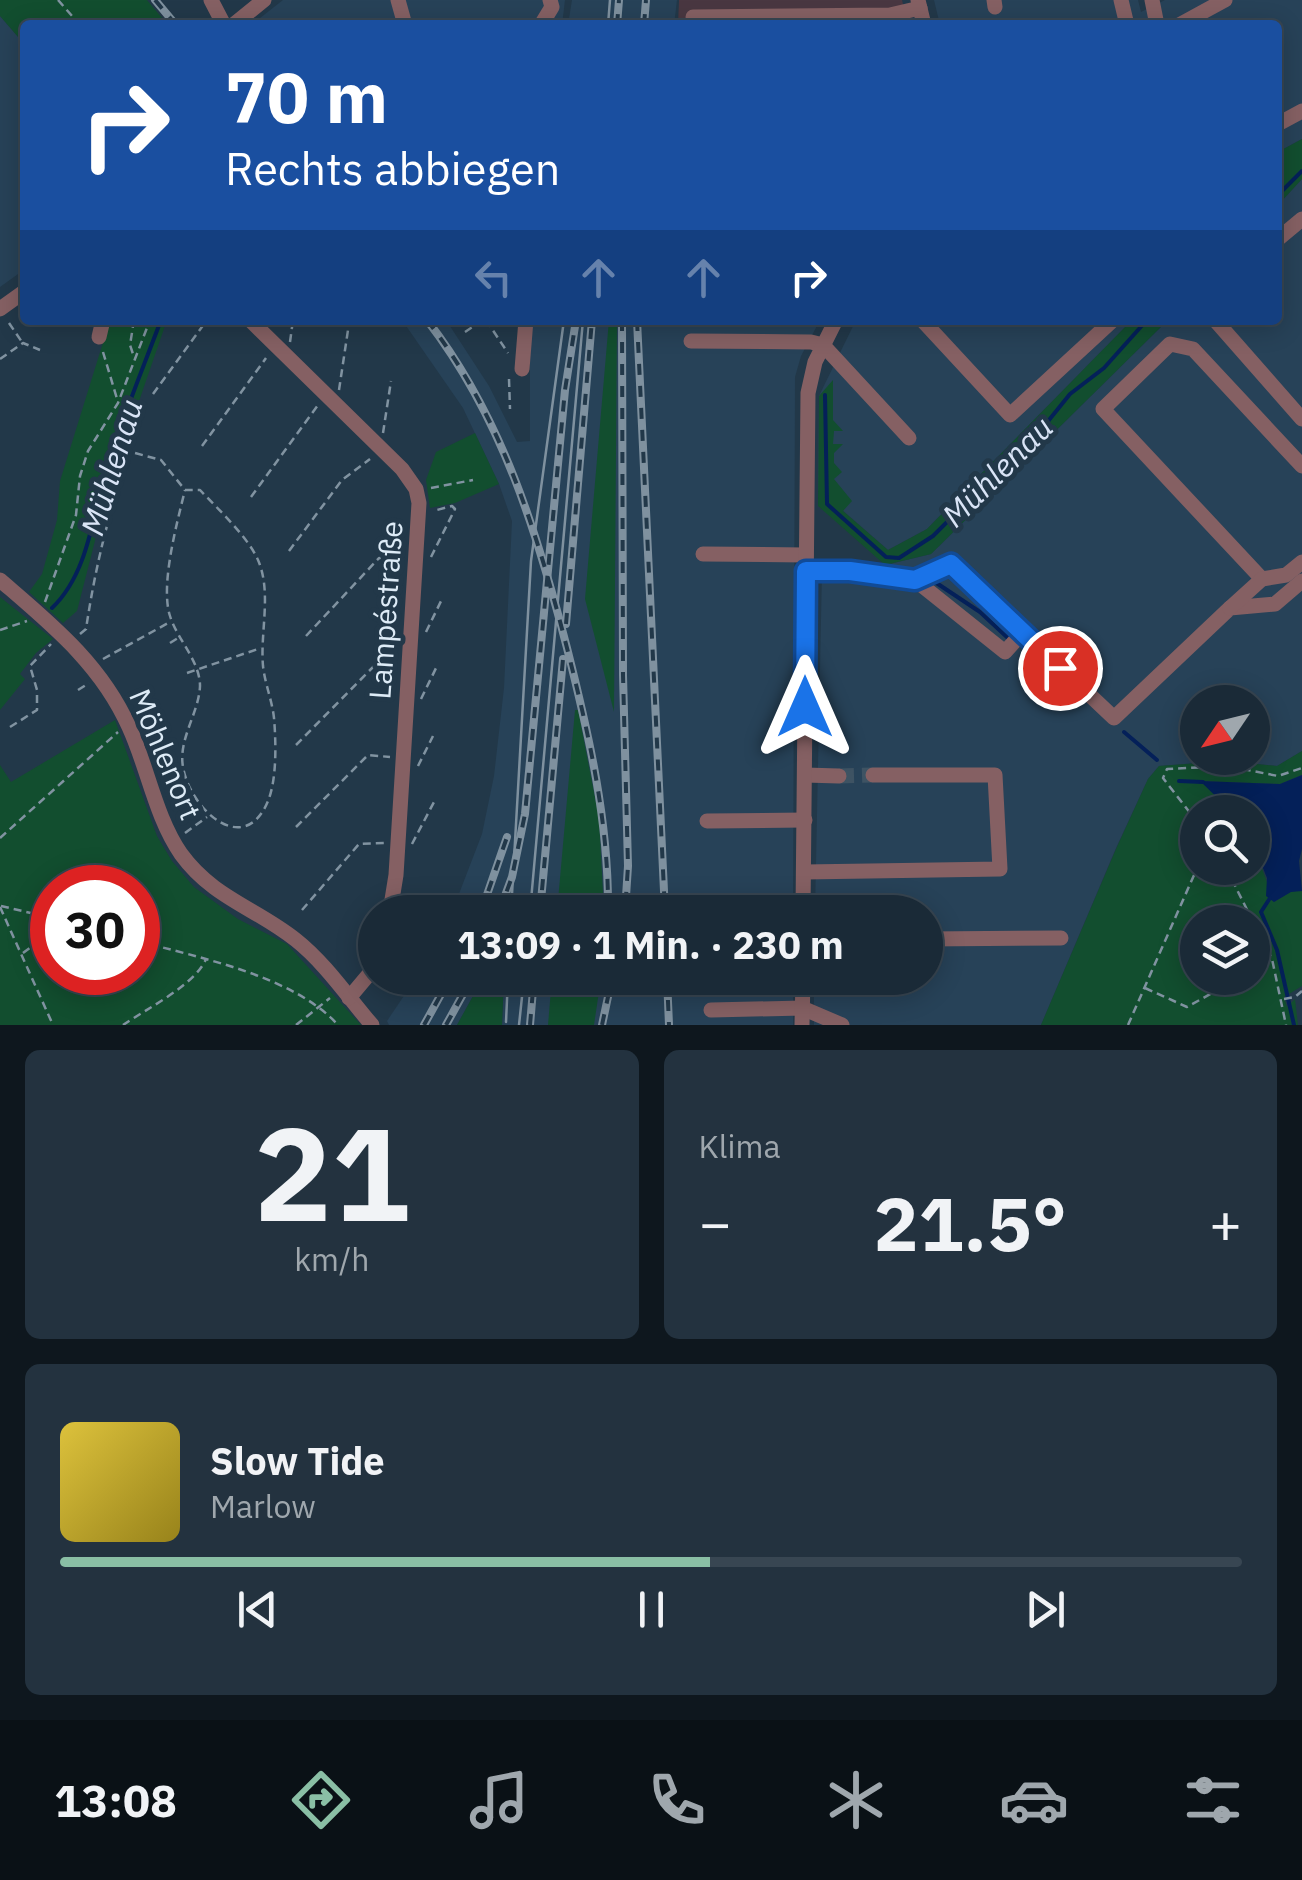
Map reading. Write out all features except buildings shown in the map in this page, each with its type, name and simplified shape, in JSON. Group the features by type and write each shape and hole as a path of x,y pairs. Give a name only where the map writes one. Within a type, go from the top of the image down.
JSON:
{"street":[{"path":"239,20 264,0"},
{"path":"1187,20 1225,0"},
{"path":"693,17 856,20 890,15 919,4"},
{"path":"1282,236 1302,219"},
{"name":"Lampéstraße","path":"255,325 402,468 416,489 419,503 393,895"},
{"path":"521,370 526,325"},
{"path":"804,895 808,393 833,325"},
{"path":"927,325 1010,415 1108,325"},
{"path":"1219,325 1302,419"},
{"path":"691,341 823,345 909,438"},
{"path":"1262,579 1103,409 1170,344 1193,349 1302,466"},
{"path":"703,554 806,563 915,580 1005,652 1022,633"},
{"path":"915,580 951,564 1114,718 1262,579 1286,575 1302,562"},
{"name":"Möhlenort","path":"0,580 72,642 103,680 130,729 166,827 195,870 224,896 294,938 372,1025"},
{"path":"1230,608 1275,604 1302,581"},
{"path":"805,775 839,776"},
{"path":"804,872 1000,869 995,775 874,776"},
{"path":"707,820 804,820"},
{"path":"943,939 1061,938"},
{"path":"342,996 358,982"},
{"path":"711,1010 802,1016 842,1025"}],"path":[{"path":"58,0 76,20"},
{"path":"4,316 22,343 40,350"},
{"path":"133,325 130,345 135,359"},
{"path":"43,608 76,515 80,476 88,451 118,404 148,325"},
{"path":"153,394 202,325"},
{"path":"289,348 292,325"},
{"path":"465,332 477,325"},
{"path":"489,325 521,370 509,379 510,409"},
{"path":"101,328 118,404"},
{"path":"338,396 348,330"},
{"path":"0,359 22,343"},
{"path":"202,446 270,352"},
{"path":"382,440 391,380"},
{"path":"252,497 321,401"},
{"path":"79,636 86,629 116,490 130,452 161,460 185,490"},
{"path":"289,551 342,480 376,454"},
{"path":"426,489 474,480"},
{"path":"185,490 200,490 258,560 265,595 262,648 274,718 274,760 268,802 256,817 232,827 209,816 193,796 182,766 182,752 200,686 196,668 172,621 166,584 185,490"},
{"path":"427,513 452,506 455,509 427,563"},
{"path":"306,636 379,558 408,560"},
{"path":"422,638 443,597"},
{"path":"0,630 32,618"},
{"path":"101,660 172,621"},
{"path":"170,642 179,638"},
{"path":"10,727 37,710 37,690 30,666 56,640"},
{"path":"187,673 262,648"},
{"path":"417,708 438,664"},
{"path":"296,745 375,666 401,668"},
{"path":"78,690 93,681"},
{"path":"0,838 122,729"},
{"path":"414,774 433,736"},
{"path":"296,826 368,754 396,758"},
{"path":"1180,800 1163,778 1167,768 1226,766 1278,776 1302,768"},
{"path":"409,850 434,802"},
{"path":"182,835 209,816"},
{"path":"302,910 359,844 391,842"},
{"path":"1128,1025 1190,885"},
{"path":"1235,885 1272,958 1286,1025"},
{"path":"0,906 30,913"},
{"path":"0,906 53,1025"},
{"path":"160,946 259,974 320,1007 338,1025"},
{"path":"22,954 30,948"},
{"path":"123,1025 188,982 206,959"},
{"path":"1144,987 1187,1008 1210,995"},
{"path":"1282,1000 1295,997 1302,990"},
{"path":"296,1025 342,996"}],"shaded area":[{"path":"283,0 565,0 563,20 257,20"},
{"path":"572,0 677,0 675,20 569,20"},
{"path":"679,0 902,0 907,20 678,20"},
{"path":"934,0 1138,0 1141,12 1165,0 1302,0 1302,139 1282,150 1282,20 939,20"},
{"path":"0,16 20,39 20,273 0,287"},
{"path":"1302,179 1302,751 1277,766 1270,765 1270,685 1180,685 1180,764 1159,766 1148,779 1041,1025 814,1025 814,995 943,995 943,895 815,895 822,571 818,563 885,565 931,554 1163,325 1282,325 1282,201"},
{"path":"405,325 449,325 489,386 517,442 530,441 530,325 817,325 795,377 793,895 459,895 482,834 494,776 504,688 512,521 463,408"},
{"path":"854,325 1127,325 927,529 888,550 818,489 819,396"},
{"path":"405,995 474,995 457,1025 389,1025 387,1021"},
{"path":"503,995 793,995 793,1025 502,1025"}],"green space":[{"path":"0,0 147,0 164,20 20,20 20,39 0,16"},
{"path":"1302,139 1302,179 1282,201 1282,150"},
{"path":"108,325 165,325 107,494 77,611 63,623 29,592 42,574 57,520 60,481"},
{"path":"609,325 617,325 614,712 585,599"},
{"path":"1127,325 1163,325 931,554 885,565 818,506 819,396 833,380 833,420 843,431 834,431 833,444 843,444 834,453 834,463 842,472 834,479 852,501 843,511 888,550 927,529"},
{"path":"475,433 499,484 455,503 430,508 426,480 436,452"},
{"path":"0,597 53,639 20,674 25,679 0,710"},
{"path":"578,710 599,818 603,895 559,895"},
{"path":"115,720 157,836 172,861 194,887 238,919 287,944 361,1025 0,1025 0,765 11,782"},
{"path":"1302,751 1302,775 1280,784 1202,781 1216,795 1180,795 1180,885 1268,885 1274,902 1291,891 1302,891 1302,986 1284,997 1287,1007 1295,999 1298,1025 1041,1025 1116,849 1148,779 1159,766 1180,764 1180,775 1270,775 1270,765 1277,766"},
{"path":"474,995 503,995 502,1025 457,1025"},
{"path":"551,995 598,995 594,1025 548,1025"}],"water":[{"path":"1302,775 1302,891 1291,892 1274,902 1266,896 1267,885 1270,885 1270,795 1214,795 1200,781 1280,784"}],"waterway":[{"name":"Mühlenau","path":"1282,191 1302,171"},
{"name":"Mühlenau","path":"52,608 82,560 107,466 159,325"},
{"name":"Mühlenau","path":"825,395 827,504 886,557 899,558 933,536 1143,325"},
{"path":"935,582 980,612 1009,639"},
{"path":"1124,732 1157,760"},
{"path":"1179,781 1203,782"},
{"path":"1270,898 1261,912 1277,950 1294,1025"}],"tunnel":[{"path":"839,776 873,775"}],"tram line":[{"path":"608,20 610,0"},
{"path":"512,895 531,561 563,325"},
{"path":"532,895 583,325"},
{"path":"506,1022 507,995"},
{"path":"519,1025 522,995"}],"railway":[{"path":"155,0 172,20"},
{"path":"617,20 619,0"},
{"path":"644,20 646,0"},
{"path":"431,325 453,357 496,436 543,561 590,746 605,845 608,895"},
{"path":"505,895 525,814 565,390 575,325"},
{"path":"566,624 592,325"},
{"path":"622,325 626,895"},
{"path":"637,325 664,895"},
{"path":"542,895 563,659"},
{"path":"487,895 507,837"},
{"path":"424,1025 441,995"},
{"path":"446,1025 463,995"},
{"path":"530,1025 533,995"},
{"path":"602,1025 608,995"},
{"path":"668,995 669,1025"}],"route":[{"path":"805,707 806,571 850,571 915,580 951,564 1060,668"}]}
